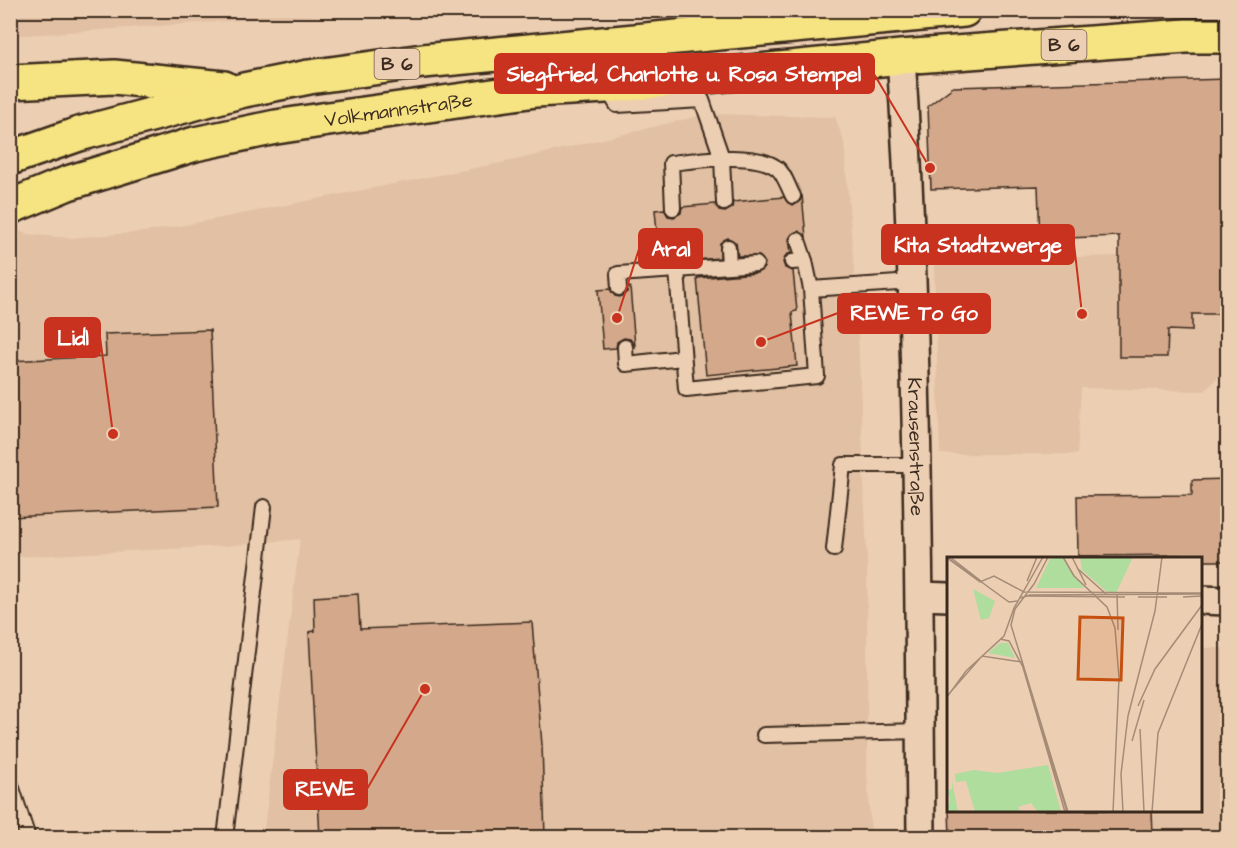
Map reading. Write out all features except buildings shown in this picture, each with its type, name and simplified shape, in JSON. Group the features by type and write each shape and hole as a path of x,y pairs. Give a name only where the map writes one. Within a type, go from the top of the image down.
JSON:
{"main road":[{"name":"B 6","path":"10,159 79,134 244,90 309,77 423,61 964,10"},
{"name":"Volkmannstraße","path":"10,207 68,183 195,144 276,127 536,90 606,86 902,57 1186,36 1227,36"},
{"path":"10,82 114,77 244,90"}],"street":[{"name":"Krausenstraße","path":"902,57 917,465 921,837"},
{"path":"920,596 947,597"},
{"path":"1202,600 1227,601"}],"lane":[{"path":"606,86 617,105 702,100 722,158 724,203"},
{"path":"673,208 671,163 722,158 754,159 778,168 793,196"},
{"path":"675,252 686,389 817,376 811,289 799,262 798,240"},
{"path":"728,247 729,266"},
{"path":"619,288 618,274 756,264"},
{"path":"811,289 912,282"},
{"path":"625,347 626,364 684,358"},
{"path":"834,549 843,465 917,465"},
{"path":"225,837 264,507"},
{"path":"764,735 920,730"},
{"path":"10,782 28,837"}],"shaded area":[{"path":"11,10 378,10 378,11 11,36"},
{"path":"707,114 835,117 844,142 857,308 867,561 867,773 871,837 263,837 300,539 225,546 11,557 11,227 26,234 69,238 144,232 516,160"},
{"path":"1227,253 1227,367 1205,391 1081,388 1077,454 940,454 934,261"},
{"path":"1202,648 1227,648 1227,837 1153,837 1152,812 1202,812"}],"place":[{"name":"Siegfried, Charlotte u. Rosa Stempel","path":"930,168"},
{"name":"Kita Stadtzwerge","path":"1082,314"},
{"name":"Aral","path":"617,318"},
{"name":"REWE To Go","path":"761,342"},
{"name":"Lidl","path":"113,434"},
{"name":"REWE","path":"425,689"}]}
